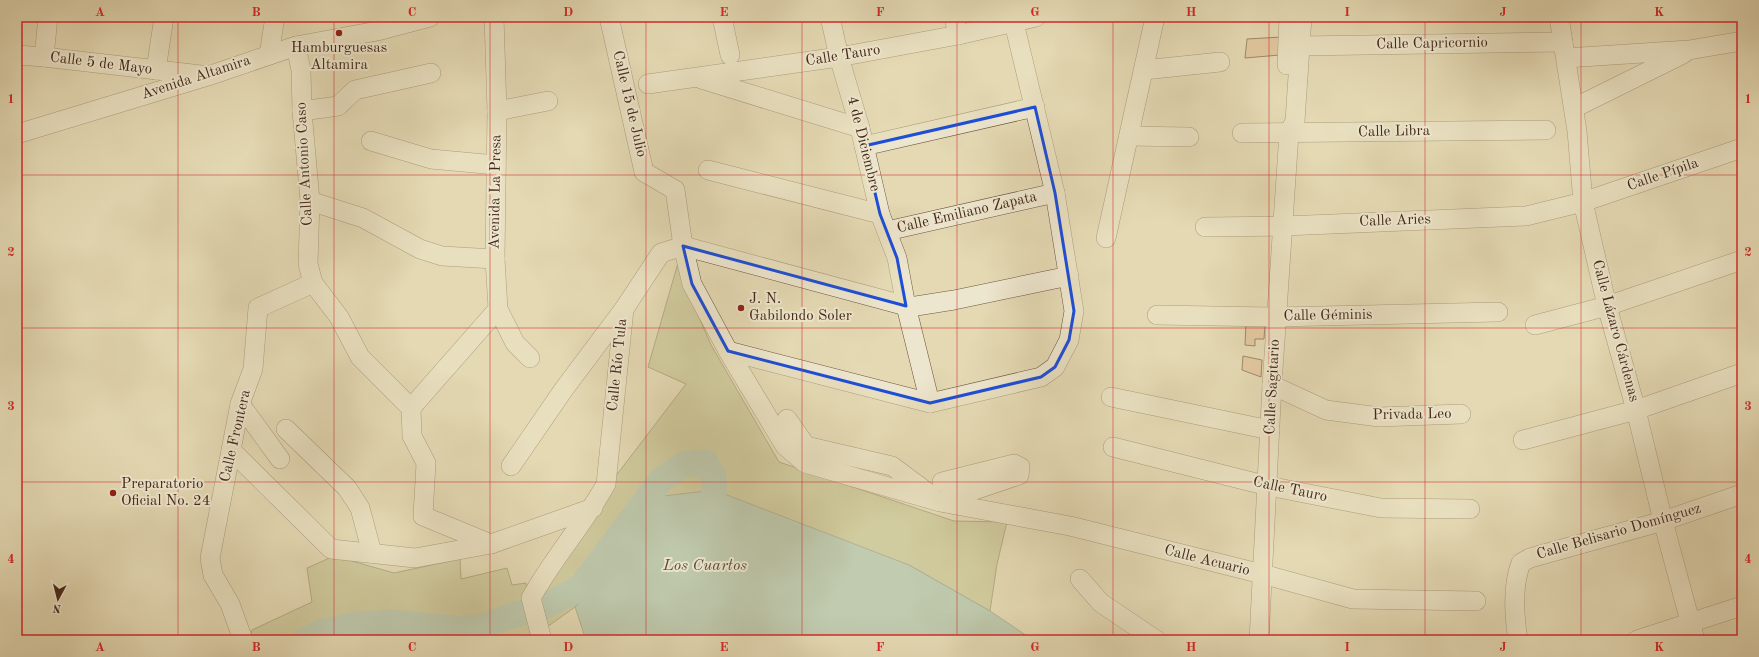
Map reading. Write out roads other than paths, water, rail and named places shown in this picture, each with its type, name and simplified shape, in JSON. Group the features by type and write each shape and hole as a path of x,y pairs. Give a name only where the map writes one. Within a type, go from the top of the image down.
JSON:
{"street":[{"path":"44,56 48,17"},
{"path":"156,70 164,17"},
{"path":"269,54 275,17"},
{"name":"Avenida Altamira","path":"17,134 208,76 269,54 404,17"},
{"name":"Avenida Altamira","path":"379,24 430,17"},
{"name":"Avenida La Presa","path":"494,17 497,111 495,259 498,309 515,343 530,358"},
{"name":"Calle 15 de Julio","path":"609,17 644,172 675,190 683,246"},
{"path":"722,17 730,55"},
{"name":"4 de Diciembre","path":"830,17 839,57 860,128 880,214 887,231"},
{"path":"954,17 958,35"},
{"name":"Calle Tauro","path":"648,84 839,57 958,35 1036,17"},
{"path":"1106,238 1155,17"},
{"name":"Calle Sagitario","path":"1259,640 1272,385 1284,226 1289,133 1285,120 1288,17"},
{"path":"728,351 930,403 1041,377 1055,367 1069,340 1074,311 1055,193 1014,23"},
{"name":"Calle Sagitario","path":"1289,133 1295,121 1301,33"},
{"name":"Calle Capricornio","path":"1301,33 1562,37 1690,50"},
{"name":"Calle Lázaro Cárdenas","path":"1562,37 1574,108 1583,202 1607,306 1636,410 1663,521 1693,632"},
{"path":"1574,108 1690,50 1742,41"},
{"name":"Calle Antonio Caso","path":"296,46 301,70 302,111 310,201 308,264 313,283"},
{"name":"Calle 5 de Mayo","path":"17,55 44,56 208,76"},
{"path":"1144,70 1220,62"},
{"path":"302,111 338,106 355,90 431,74"},
{"path":"697,78 860,128"},
{"path":"497,111 548,101"},
{"path":"864,146 1035,107"},
{"name":"Calle Libra","path":"1242,133 1546,130"},
{"path":"1129,136 1189,137"},
{"path":"371,141 431,159 496,165"},
{"name":"Calle Pípila","path":"1583,202 1742,148"},
{"path":"708,170 880,214"},
{"name":"Calle Emiliano Zapata","path":"930,403 906,306 896,258 887,231 1055,193"},
{"path":"310,201 363,218 420,249 442,256 495,259"},
{"name":"Calle Aries","path":"1205,227 1284,226 1526,216 1583,202"},
{"path":"683,246 906,306 954,300 1069,276"},
{"name":"Calle Río Tula","path":"541,636 531,598 542,579 593,508 606,484 624,309 661,253 683,246"},
{"name":"Calle Acuario","path":"683,246 692,284 728,351 785,446 805,464 940,502 1070,526 1262,574 1353,599 1476,601"},
{"path":"1535,325 1607,306 1742,260"},
{"path":"313,283 339,317 360,357 411,408 412,436 426,463 423,516 491,544"},
{"name":"Calle Frontera","path":"242,640 230,604 213,575 210,558 240,404 253,369 258,308 313,283"},
{"path":"411,408 498,309"},
{"path":"511,466 564,389 624,309"},
{"name":"Calle Géminis","path":"1157,315 1277,317 1498,312"},
{"path":"1522,440 1636,410 1742,373"},
{"name":"Privada Leo","path":"1272,385 1326,410 1379,418 1461,414"},
{"path":"1110,397 1270,430"},
{"path":"240,404 280,459"},
{"path":"787,419 806,446 892,466 940,502 1019,475 1020,467 1014,464 942,482"},
{"path":"286,429 347,488 360,508 372,553"},
{"name":"Calle Tauro","path":"1113,446 1268,486 1381,508 1470,509"},
{"path":"232,451 332,549 415,558 491,544 593,508"},
{"name":"Calle Belisario Domínguez","path":"1515,639 1516,574 1521,563 1530,558 1663,521 1742,494"},
{"path":"1080,579 1101,603 1156,640"},
{"path":"1637,640 1693,632 1742,606"}],"water":[{"name":"Los Cuartos","path":"714,490 909,565 990,611 1033,640 586,640 575,607 596,583 629,532 655,497"}],"waterway":[{"path":"306,640 322,632 360,624 396,623 461,629 481,627 547,605 580,588 660,481 684,464 706,463 714,478 714,490"}],"place":[{"name":"Hamburguesas Altamira","path":"339,33"},
{"name":"J. N. Gabilondo Soler","path":"741,308"},
{"name":"Preparatorio Oficial No. 24","path":"113,493"}]}
